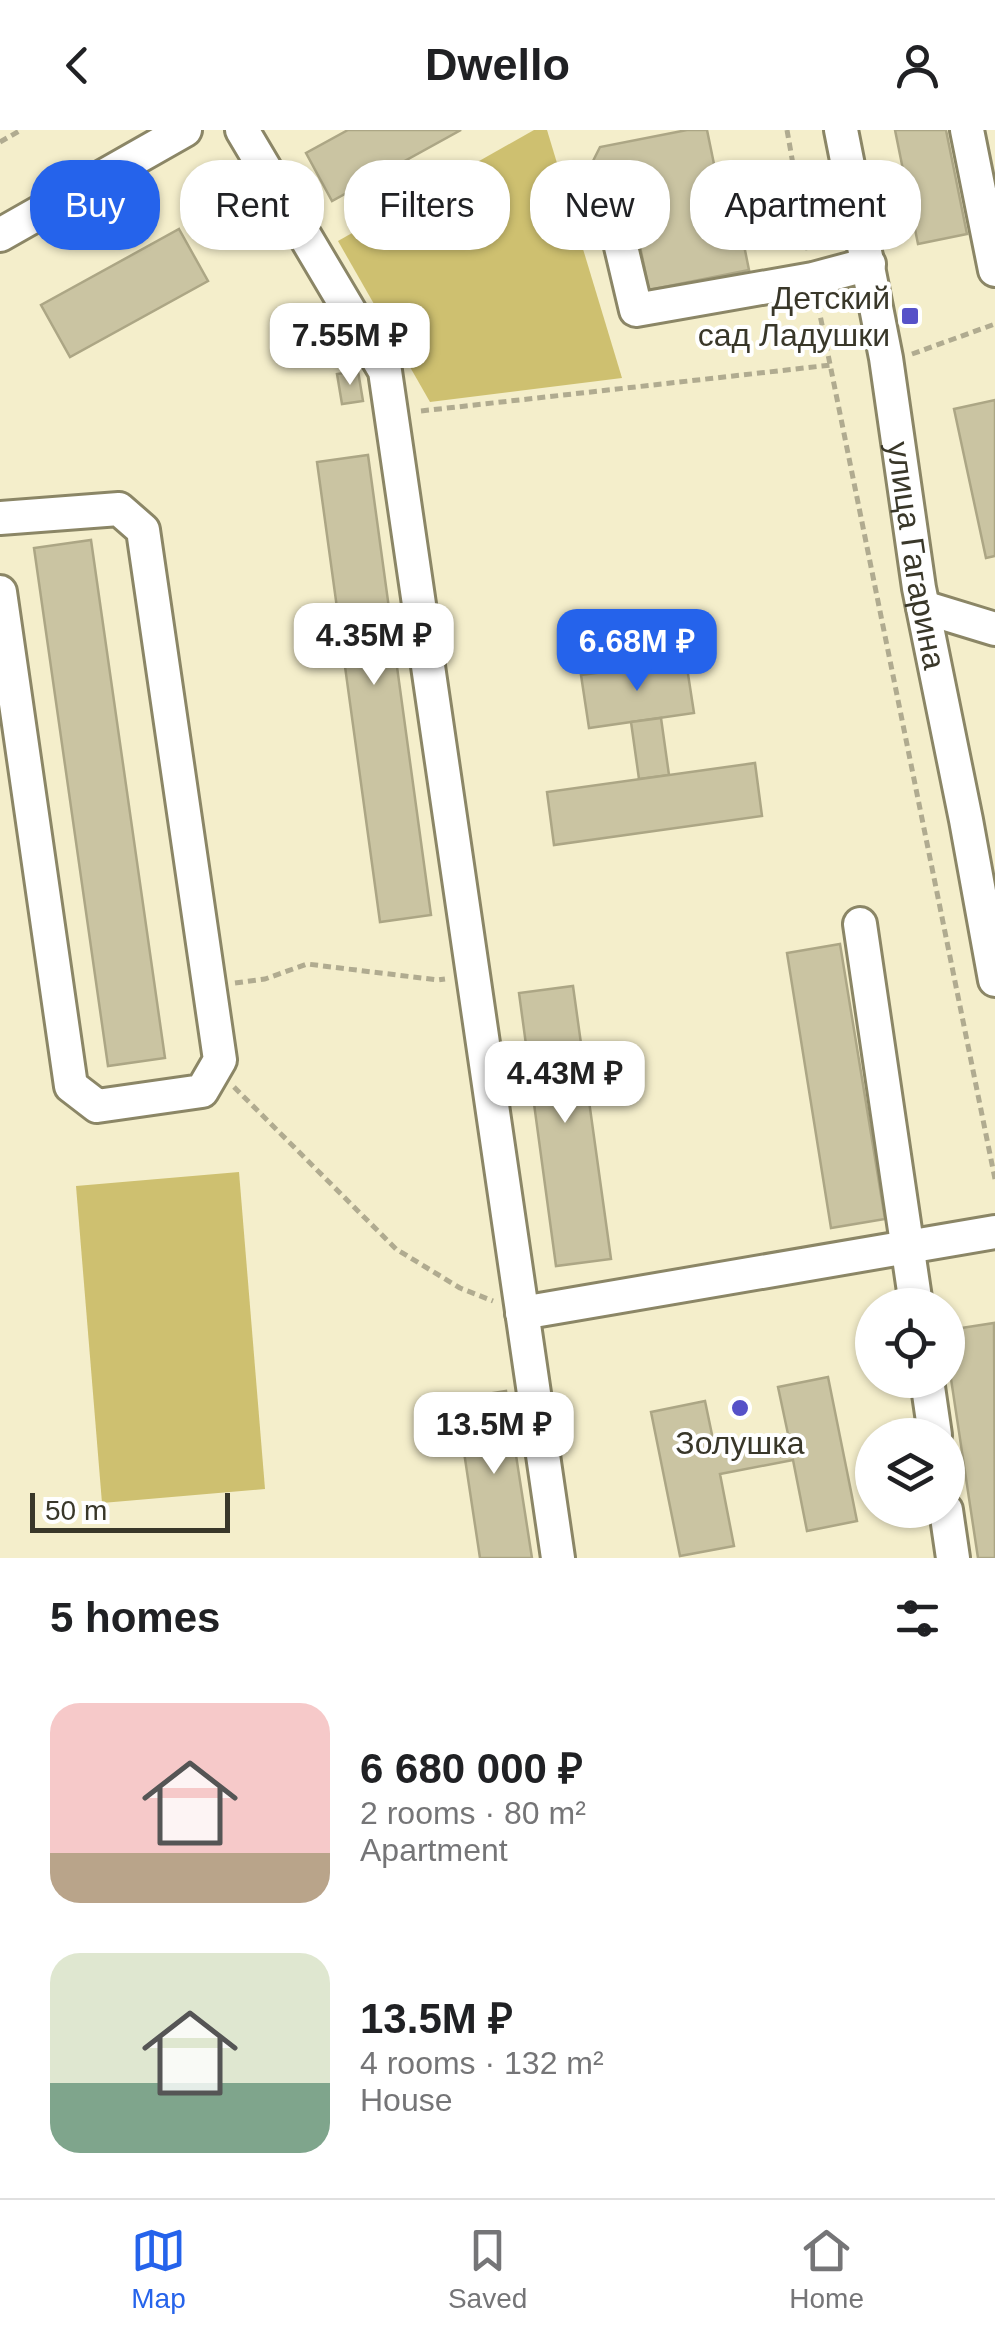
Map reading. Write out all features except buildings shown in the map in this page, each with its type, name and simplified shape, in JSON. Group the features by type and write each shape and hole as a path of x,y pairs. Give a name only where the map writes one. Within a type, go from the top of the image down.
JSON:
{"street":[{"path":"242,130 385,371 558,1558"},
{"name":"улица Гагарина","path":"840,130 886,358 923,607 995,980"},
{"path":"967,130 995,270"},
{"path":"0,236 177,132"},
{"path":"622,250 636,310 813,280 868,264"},
{"path":"0,518 118,509 143,530 220,1060 202,1091 97,1106 72,1086 0,592"},
{"path":"923,607 995,629"},
{"path":"860,924 913,1288"},
{"path":"522,1313 995,1232"},
{"path":"949,1528 953,1558"}],"path":[{"path":"0,142 21,130"},
{"path":"909,355 995,324"},
{"path":"391,414 831,365 995,1179"},
{"path":"209,987 265,978 307,964 438,980 472,974"},
{"path":"202,1091 235,1088 396,1249 460,1288 522,1313"}],"shaded area":[{"path":"534,130 547,130 556,160 530,160 530,250 583,250 622,378 430,402 338,241 344,238 344,250 510,250 510,160 481,160"},
{"path":"239,1172 265,1489 102,1503 76,1186"}],"place":[{"name":"Детский сад Ладушки","path":"910,316"},
{"name":"Золушка","path":"740,1408"}]}
